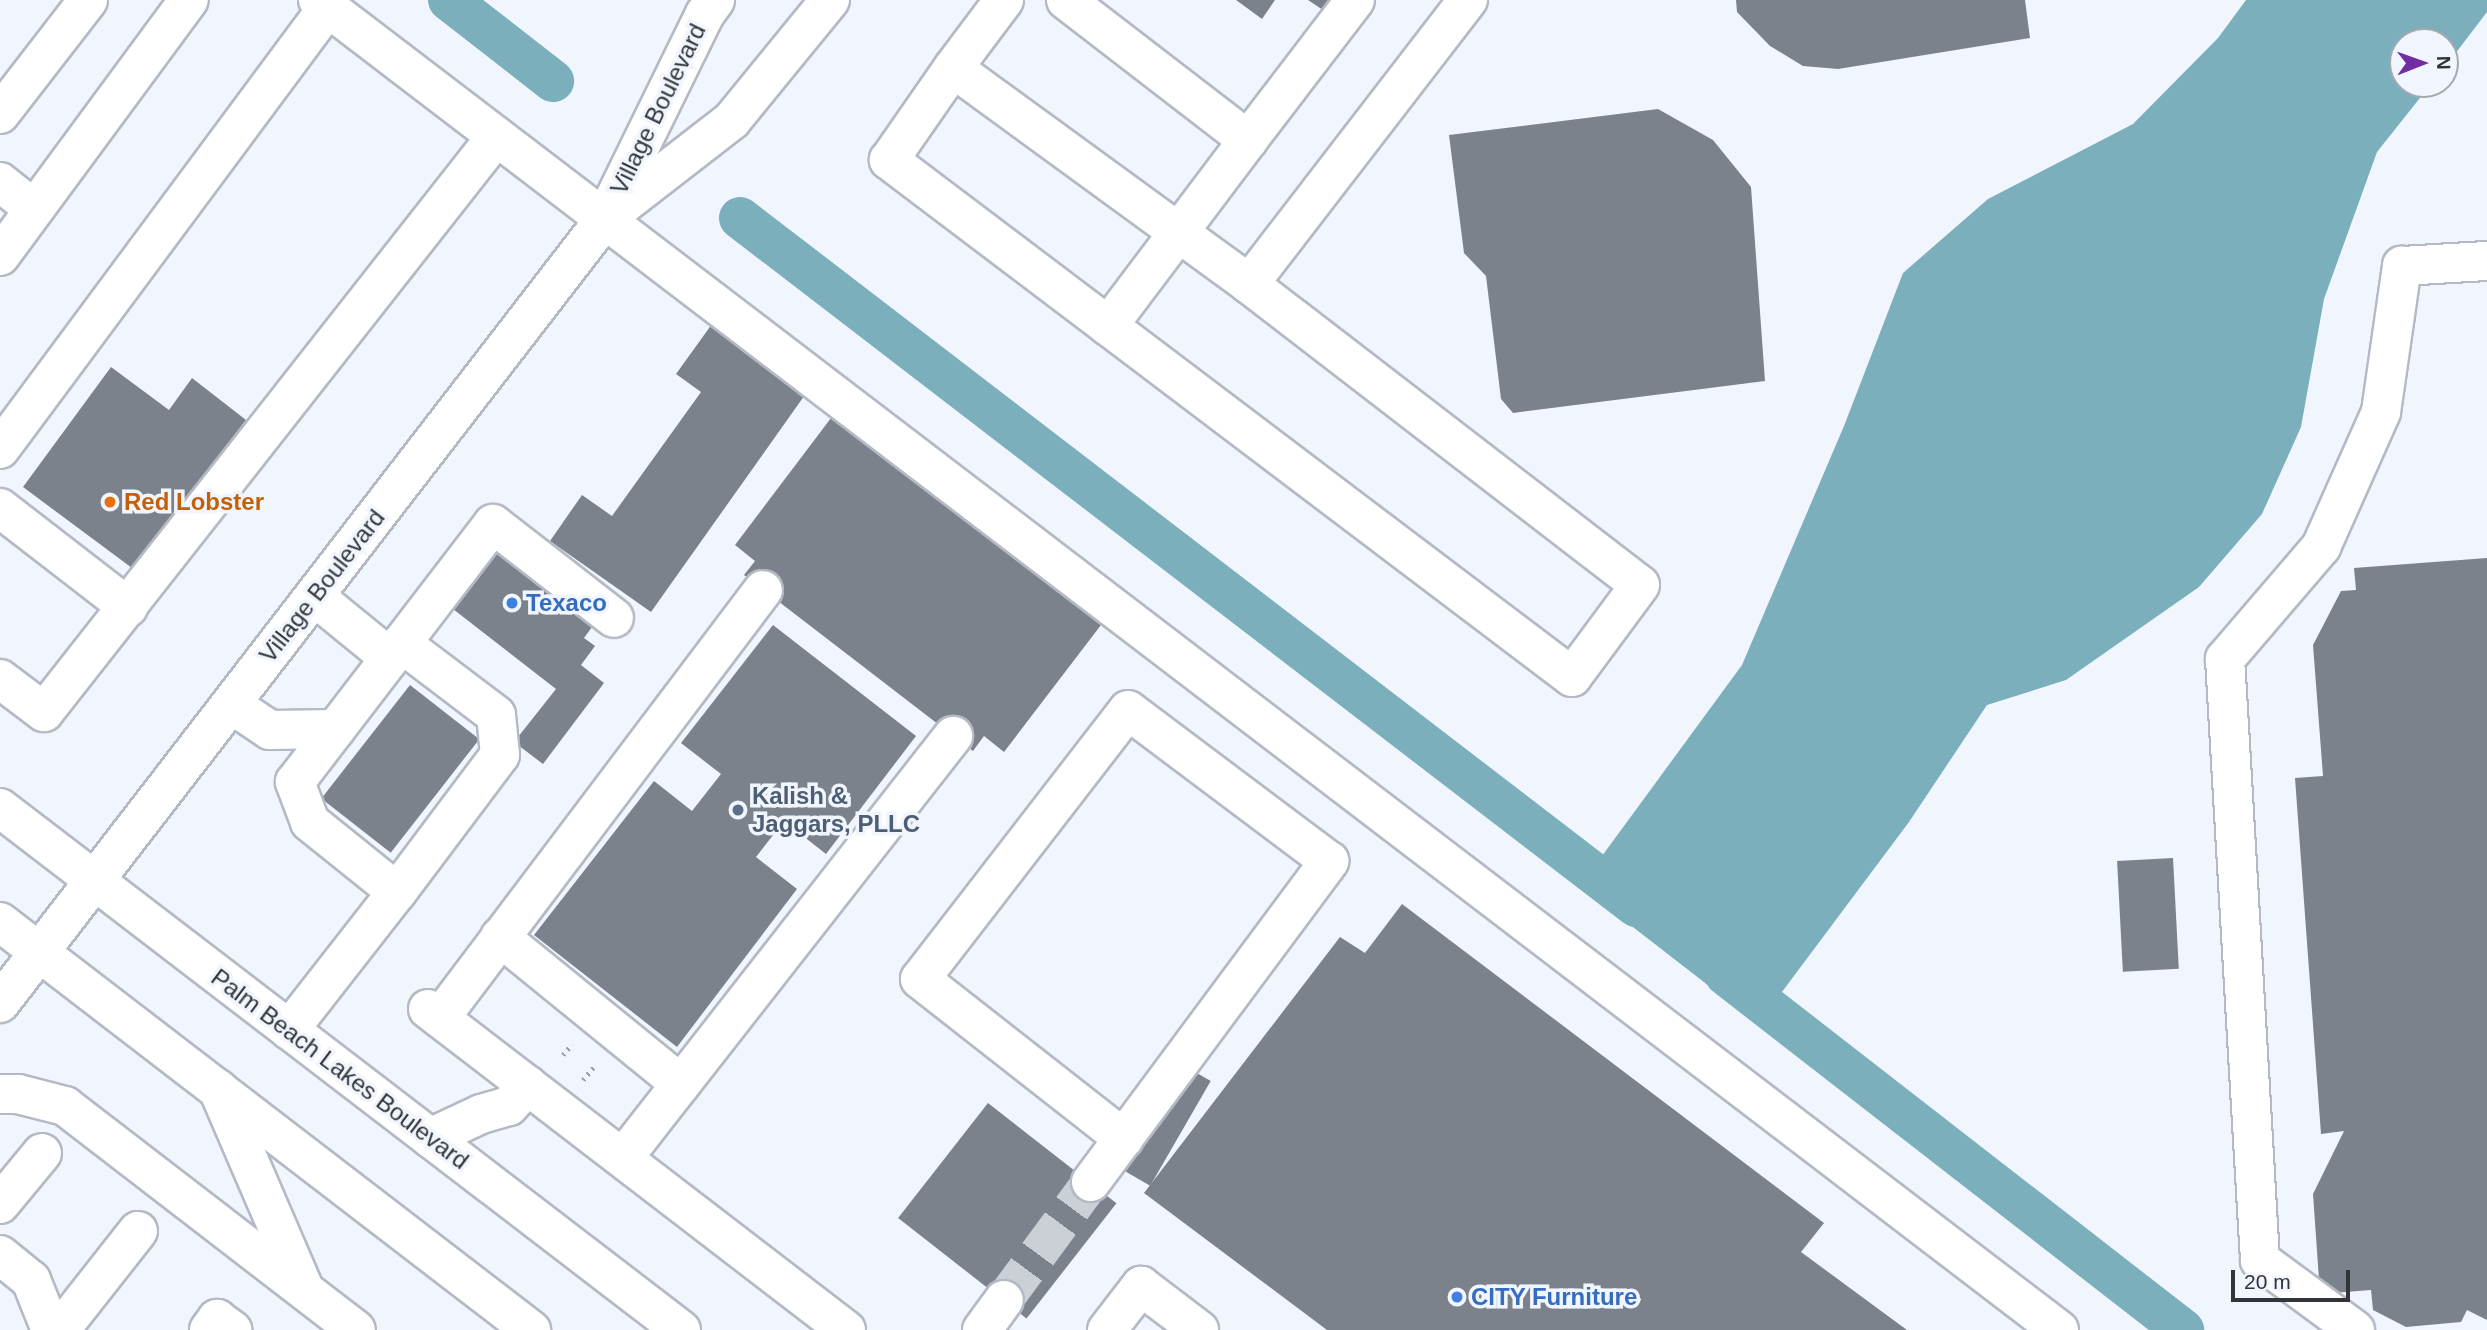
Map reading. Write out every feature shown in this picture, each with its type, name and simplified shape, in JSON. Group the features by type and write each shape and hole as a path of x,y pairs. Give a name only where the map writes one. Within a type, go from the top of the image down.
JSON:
{"street":[{"path":"0,114 88,0"},
{"path":"0,256 189,0"},
{"name":"Village Boulevard","path":"0,1003 604,220 705,14 715,0"},
{"name":"Village Boulevard","path":"604,220 732,120 831,0"},
{"path":"953,68 1249,284 1640,585 1573,677 889,160 953,68 1004,0"},
{"path":"1066,0 1248,140"},
{"path":"1108,326 1355,0"},
{"path":"1249,284 1468,0"},
{"path":"0,449 323,4 604,220 858,426 2059,1330"},
{"path":"0,679 44,712 496,137"},
{"path":"0,182 34,209"},
{"path":"2355,1330 2260,1260 2225,659 2321,547 2381,412 2402,266 2487,261"},
{"path":"0,508 128,607"},
{"path":"397,892 310,822 295,782 493,524 614,618"},
{"path":"763,590 500,937 434,1014 846,1330"},
{"path":"289,1030 500,755 496,715 314,596"},
{"path":"231,704 270,730 336,729"},
{"path":"1091,1182 1124,1139 1329,861 1128,710 920,979 1124,1139"},
{"path":"623,1158 953,736"},
{"name":"Palm Beach Lakes Boulevard","path":"0,808 681,1330"},
{"path":"0,922 531,1330"},
{"path":"500,937 681,1084"},
{"path":"430,1138 481,1114 509,1106 528,1085"},
{"path":"218,1089 305,1291"},
{"path":"0,1094 18,1094 65,1106 356,1330"},
{"path":"0,1204 42,1153"},
{"path":"60,1330 138,1231"},
{"path":"0,1255 32,1280 51,1330"},
{"path":"1107,1330 1140,1286 1199,1330"},
{"path":"209,1330 217,1319 232,1330"}],"water":[{"path":"2246,0 2487,0 2487,12 2459,49 2459,28 2389,28 2389,98 2420,98 2377,152 2324,299 2301,427 2262,514 2199,587 2066,680 1987,705 1909,822 1758,1024 1580,886 1742,665 1844,426 1903,273 1988,199 2133,124 2218,38"}],"building":[{"path":"1236,0 1275,0 1262,19"},
{"path":"1308,0 1330,0 1323,10"},
{"path":"1736,0 2025,0 2030,38 1838,69 1803,66 1770,46 1737,12"},
{"path":"1658,109 1713,140 1751,187 1765,381 1513,413 1501,399 1486,276 1464,253 1449,135"},
{"path":"712,324 807,392 651,612 550,541 582,495 612,516 701,392 676,374"},
{"path":"111,367 169,410 192,378 246,420 132,568 23,487"},
{"path":"831,418 1101,625 1004,752 984,736 973,751 744,575 755,561 735,545"},
{"path":"499,549 595,623 584,638 595,646 581,665 604,683 543,764 514,742 556,689 453,609"},
{"path":"2487,558 2487,1320 2467,1310 2461,1322 2406,1327 2373,1310 2371,1290 2320,1294 2313,1194 2344,1131 2321,1134 2295,778 2323,776 2313,645 2341,591 2356,590 2354,568"},
{"path":"773,625 916,736 826,854 784,821 756,857 797,889 677,1047 534,935 654,781 692,811 721,774 681,743"},
{"path":"410,685 479,739 391,853 321,798"},
{"path":"2173,858 2179,969 2123,972 2117,861"},
{"path":"1402,904 1824,1223 1801,1252 1907,1330 1327,1330 1144,1193 1340,937 1365,953"},
{"path":"1183,1065 1211,1081 1150,1186 1122,1170"},
{"path":"988,1103 1116,1203 1027,1318 898,1218"}],"waterway":[{"path":"449,0 553,81"},
{"path":"740,218 1636,906"},
{"path":"1726,975 2183,1330"}],"tunnel":[{"path":"1004,1300 1091,1182"}],"place":[{"name":"Red Lobster","path":"110,502"},
{"name":"Texaco","path":"512,603"},
{"name":"Kalish & Jaggars, PLLC","path":"738,810"},
{"name":"CITY Furniture","path":"1457,1297"}]}
